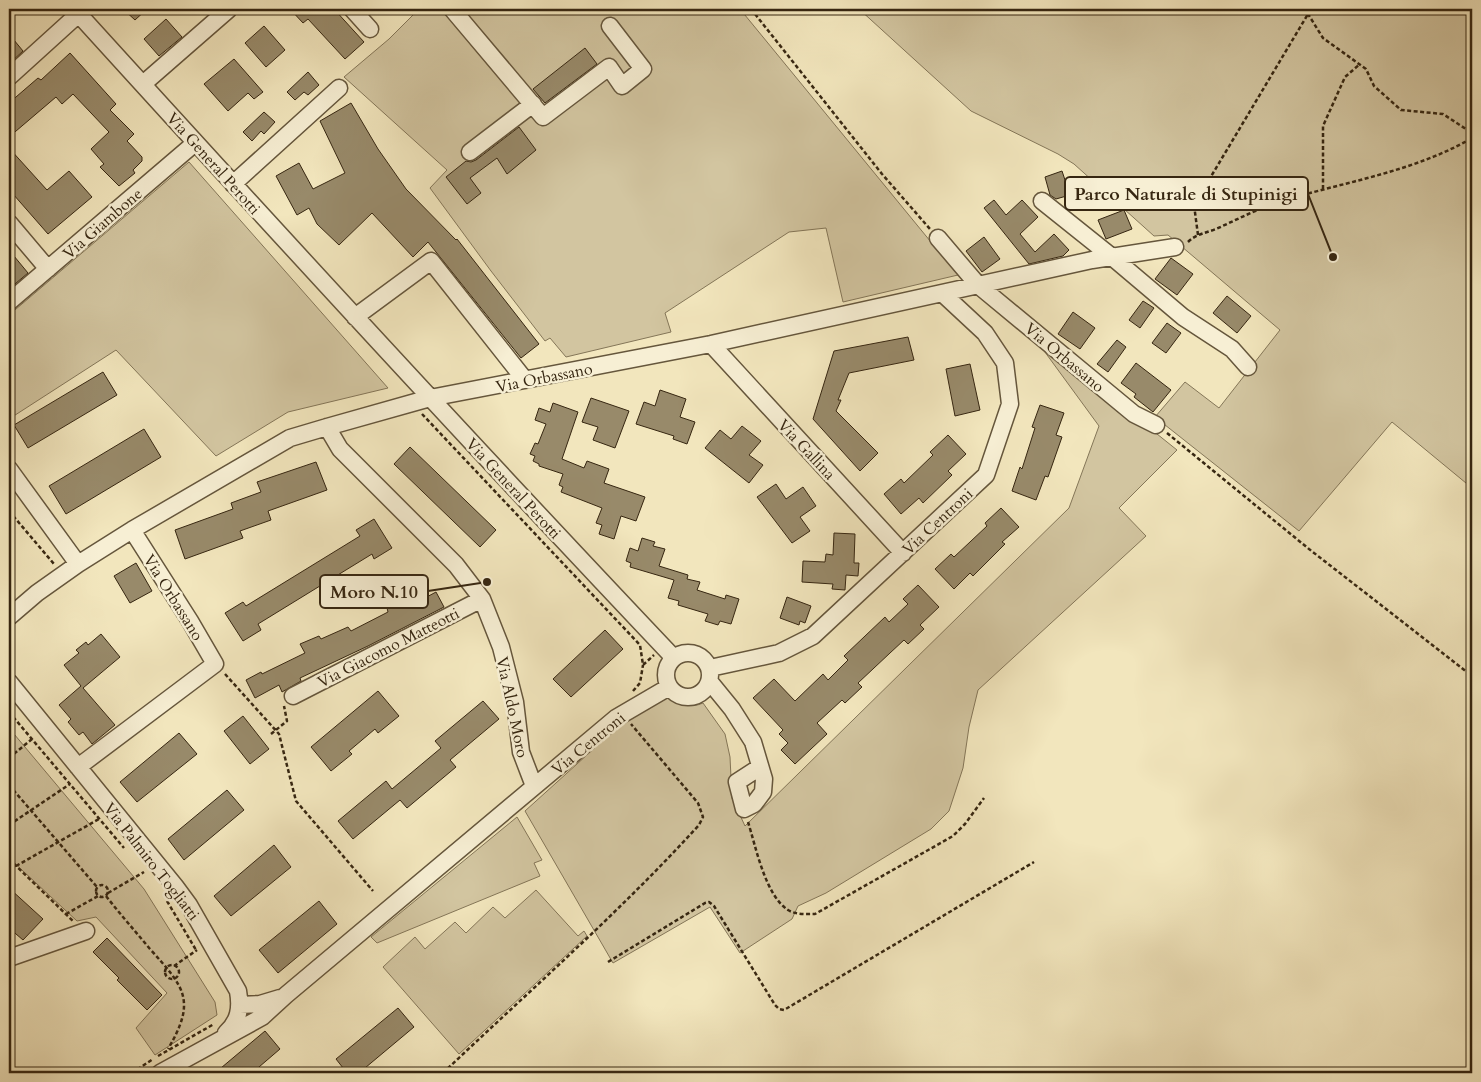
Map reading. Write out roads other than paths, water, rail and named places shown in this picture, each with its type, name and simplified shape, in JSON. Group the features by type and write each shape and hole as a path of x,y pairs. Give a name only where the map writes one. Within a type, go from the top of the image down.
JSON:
{"street":[{"path":"143,84 229,9"},
{"path":"352,9 370,29"},
{"path":"452,9 543,117 609,67 622,86 643,70 610,26"},
{"path":"9,77 79,11"},
{"name":"Via General Perotti","path":"79,11 195,143 354,317 669,652"},
{"path":"233,184 339,88"},
{"path":"470,152 533,104"},
{"name":"Via Giambone","path":"9,302 195,143"},
{"path":"1042,201 1183,317 1232,349 1248,367"},
{"path":"9,223 48,268"},
{"path":"938,238 978,285"},
{"name":"Via Orbassano","path":"9,617 37,593 78,564 132,530 290,438 327,426 411,402 711,344 978,285 1112,257 1175,247"},
{"path":"354,317 431,261 525,380"},
{"name":"Via Orbassano","path":"978,285 1134,414 1156,424"},
{"name":"Via Centroni","path":"534,786 623,714 669,687 680,696 687,698 697,696 704,692 710,675 779,653 813,636 986,475 1010,404 1005,363 985,333 942,293"},
{"name":"Via Gallina","path":"711,344 903,553"},
{"name":"Via Aldo Moro","path":"327,426 340,449 456,565 482,599 500,647 515,702 521,752 534,786"},
{"path":"9,469 78,564"},
{"name":"Via Orbassano","path":"78,767 215,664 132,530"},
{"name":"Via Giacomo Matteotti","path":"294,696 482,599"},
{"path":"669,687 666,679 669,652 690,653 699,655 705,660 710,675 753,742 764,779 763,792 754,804 744,809 738,782 760,767"},
{"name":"Via Palmiro Togliatti","path":"9,682 189,905 233,980 238,991 240,1005"},
{"path":"160,1073 219,1030 262,1017 534,786"},
{"path":"9,958 82,932"},
{"path":"219,1030 233,1027 238,1017 240,1005 260,1004 286,995"}],"place":[{"name":"Parco Naturale di Stupinigi","path":"1333,257"},
{"name":"Moro N.10","path":"487,582"}]}
